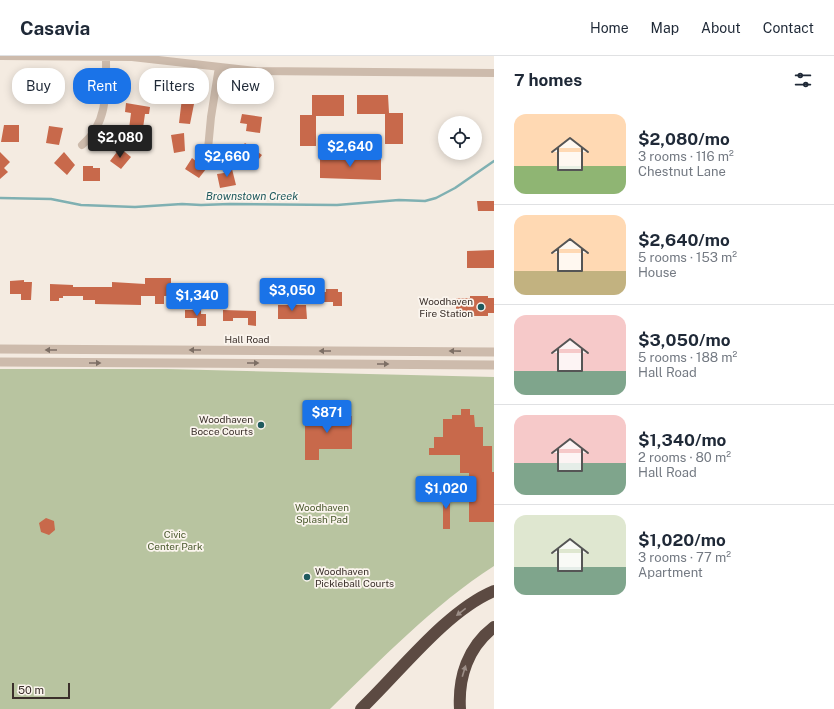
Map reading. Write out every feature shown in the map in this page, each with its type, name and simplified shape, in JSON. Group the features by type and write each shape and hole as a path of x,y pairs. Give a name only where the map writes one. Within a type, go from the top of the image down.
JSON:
{"highway":[{"path":"361,709 448,622 464,609 494,591"},
{"path":"460,709 460,683 464,669 478,642 494,627"}],"street":[{"path":"0,56 106,56 148,58 256,71 494,73"},
{"path":"82,145 88,140 98,126 104,110 106,56"},
{"path":"208,149 211,117 219,67"},
{"name":"Hall Road","path":"0,349 494,352"},
{"path":"66,350 66,363"},
{"path":"227,350 227,363"},
{"path":"406,351 406,364"},
{"path":"0,362 494,365"}],"green space":[{"name":"Civic Center Park","path":"0,369 167,369 494,377 494,566 472,581 429,615 330,709 0,709"}],"building":[{"path":"312,95 344,95 344,116 316,116 316,146 300,146 300,115 312,115"},
{"path":"357,95 388,95 389,113 403,113 403,144 385,144 385,114 357,114"},
{"path":"126,104 150,107 149,114 145,114 140,149 123,145 128,139 121,137 123,128 129,129 131,113 125,112"},
{"path":"181,104 194,104 190,124 179,123"},
{"path":"242,114 262,117 260,133 246,131 247,124 240,123"},
{"path":"4,125 19,125 19,142 1,142"},
{"path":"49,126 63,128 59,145 46,143"},
{"path":"184,133 185,151 174,153 171,135"},
{"path":"245,143 262,155 252,168 241,160 245,154 239,150"},
{"path":"120,148 131,157 121,169 110,161"},
{"path":"0,152 10,162 4,168 8,172 0,179"},
{"path":"64,152 75,165 67,175 54,163"},
{"path":"320,156 381,159 381,180 320,178"},
{"path":"192,158 206,169 199,178 185,169"},
{"path":"231,165 236,185 220,188 217,174 224,173 222,167"},
{"path":"83,166 100,168 100,181 83,181"},
{"path":"477,201 494,201 494,211 478,211"},
{"path":"494,250 494,268 467,268 467,251"},
{"path":"145,278 171,278 171,296 164,296 164,304 155,304 155,296 141,296 141,305 95,304 95,300 83,300 83,296 63,296 63,298 59,298 59,301 50,301 50,284 73,285 73,287 112,287 112,282 145,284"},
{"path":"24,280 24,282 32,282 31,300 21,300 21,294 10,294 10,281"},
{"path":"266,285 275,285 275,298 266,298"},
{"path":"326,289 338,289 338,292 342,292 342,306 333,306 333,302 321,302 321,292 326,292"},
{"path":"179,291 187,291 186,302 179,302"},
{"path":"470,296 488,296 488,298 494,298 494,313 488,313 488,316 470,316 470,313 456,313 456,298 470,298"},
{"path":"278,305 306,305 307,319 278,319"},
{"path":"185,310 201,310 201,314 206,314 206,326 197,326 197,318 185,318"},
{"path":"223,310 256,311 256,326 248,325 248,318 233,318 233,321 223,321"},
{"path":"461,409 470,409 470,415 474,415 475,427 483,427 483,446 492,446 492,472 494,472 494,522 469,522 469,473 460,473 460,455 429,455 429,448 434,448 434,437 443,437 443,419 452,419 452,415 461,415"},
{"path":"338,413 338,416 352,416 352,449 319,449 319,460 305,460 305,416 320,416"},
{"path":"443,490 450,490 450,529 443,529"},
{"path":"46,518 54,521 55,530 49,535 41,532 39,523"}],"waterway":[{"name":"Brownstown Creek","path":"0,198 51,199 81,205 135,207 182,204 337,205 399,200 425,201 436,198 455,188 494,161"}],"place":[{"name":"Woodhaven Fire Station","path":"481,307"},
{"name":"Woodhaven Bocce Courts","path":"261,425"},
{"name":"Woodhaven Pickleball Courts","path":"307,577"}],"park label":[{"name":"Woodhaven Splash Pad","path":"322,512"}]}
